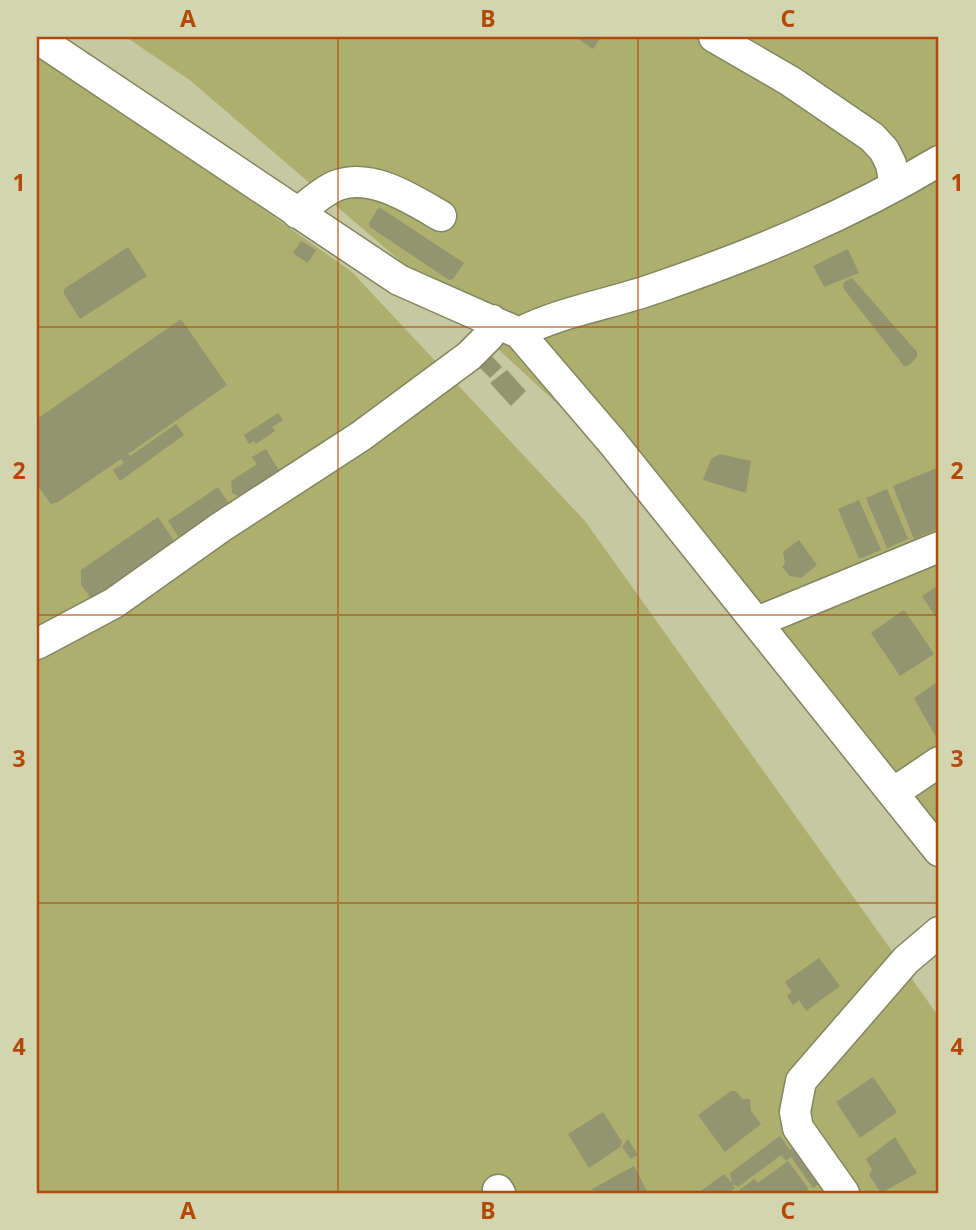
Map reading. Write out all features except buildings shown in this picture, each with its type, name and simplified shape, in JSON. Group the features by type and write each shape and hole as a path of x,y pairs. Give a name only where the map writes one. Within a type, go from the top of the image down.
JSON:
{"street":[{"path":"714,37 790,81 872,137 891,164 895,186"},
{"path":"37,38 399,279 519,333 613,443 939,851"},
{"path":"519,333 539,323 642,293 758,252 895,186 939,161"},
{"path":"298,213 338,185 360,183 388,189 441,216"},
{"path":"37,644 114,603 221,527 362,436 469,356 489,336 492,320"},
{"path":"757,622 939,547"},
{"path":"893,793 939,762"},
{"path":"844,1193 797,1128 794,1112 801,1081 906,960 939,932"}],"green space":[{"path":"126,37 939,37 939,836 704,539 434,290 191,81"},
{"path":"37,50 352,272 585,521 939,1017 939,1193 37,1193"}]}
